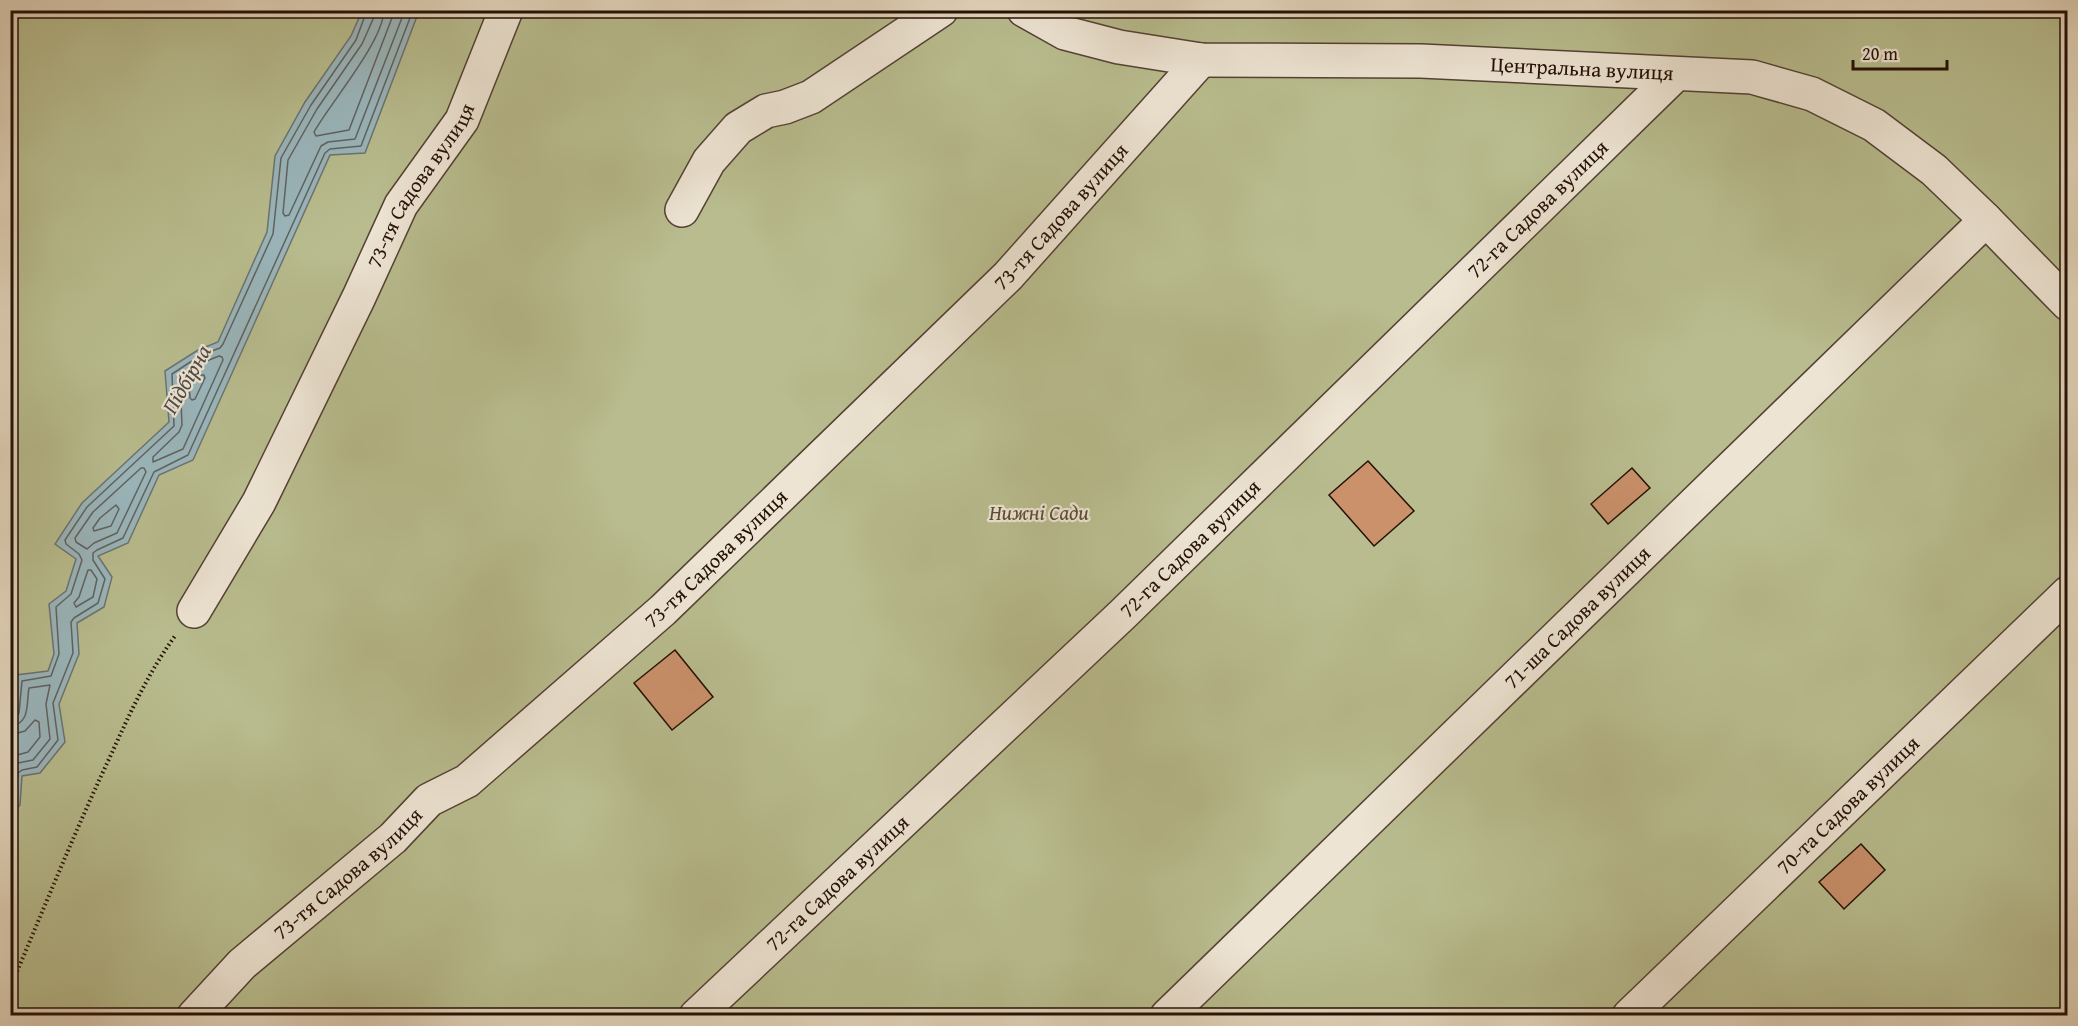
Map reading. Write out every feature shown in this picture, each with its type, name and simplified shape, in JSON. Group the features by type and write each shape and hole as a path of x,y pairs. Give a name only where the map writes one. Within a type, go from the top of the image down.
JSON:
{"street":[{"name":"73-тя Садова вулиця","path":"194,611 259,502 401,205 462,120 506,10"},
{"path":"682,210 709,160 738,128 766,111 785,107 811,97 941,10"},
{"name":"Центральна вулиця","path":"1024,10 1065,33 1119,47 1201,60 1421,61 1752,77 1812,94 1874,125 1934,170 2067,304"},
{"name":"73-тя Садова вулиця","path":"194,1016 242,964 393,838 429,800 467,781 663,610 1008,276 1201,60"},
{"name":"72-га Садова вулиця","path":"696,1016 1124,614 1676,74"},
{"name":"71-ша Садова вулиця","path":"1167,1016 1986,220"},
{"name":"70-та Садова вулиця","path":"1629,1016 2067,593"}],"path":[{"path":"10,988 83,814 134,705 161,656 194,611"}],"green space":[{"name":"Нижні Сади","path":"11,11 2067,11 2067,1015 11,1015"}],"water":[{"name":"Підбірна","path":"362,11 419,11 365,153 330,155 193,460 159,475 128,543 98,556 112,577 104,607 77,623 79,654 59,704 65,742 40,773 22,776 20,805 11,815 10,742 16,675 48,671 54,654 49,604 66,591 76,559 55,544 82,503 169,422 165,371 198,350 218,342 267,232 275,156 305,102 351,36"}],"building":[{"path":"1368,461 1414,511 1374,546 1329,495"},
{"path":"1632,468 1650,488 1608,524 1591,504"},
{"path":"675,650 713,697 672,730 634,683"},
{"path":"1861,844 1885,870 1844,909 1819,882"}]}
